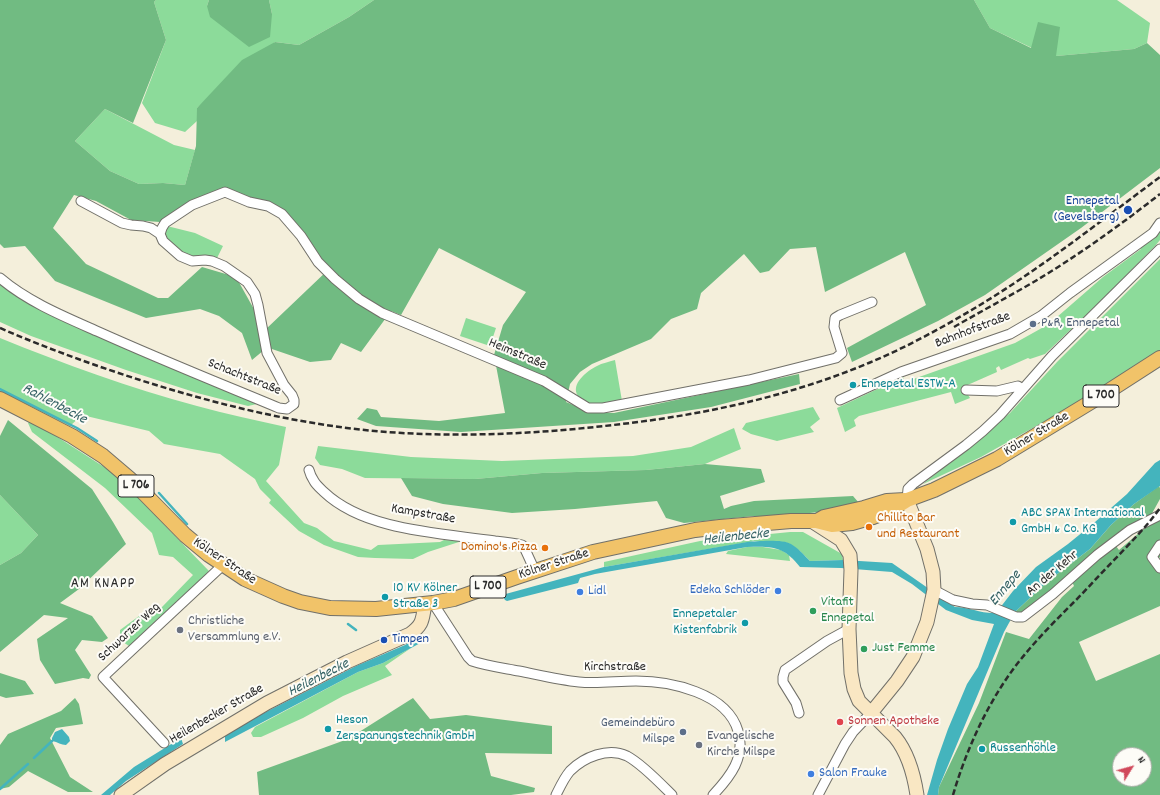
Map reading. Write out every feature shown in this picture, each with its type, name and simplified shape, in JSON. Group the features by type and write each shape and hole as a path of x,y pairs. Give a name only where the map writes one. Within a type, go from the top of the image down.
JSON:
{"main road":[{"name":"Kölner Straße","path":"0,399 72,436 103,456 130,479 185,535 209,555 245,579 282,596 316,606 376,610 429,604 454,599 593,552 695,530 791,521 814,521 832,525 836,520 852,523 873,517 891,510 907,500 934,490 969,474 1016,448 1160,358"},
{"path":"871,713 898,681 913,657 927,622 933,596 932,572 927,549 907,500"},
{"path":"836,520 846,530 852,551 849,629 851,673 854,690 859,701 895,737 904,749 914,779 917,795"},
{"path":"814,521 821,528 841,540 851,561"},
{"name":"Heilenbecker Straße","path":"121,795 185,751 267,703 347,662 410,634 421,624 429,604"}],"street":[{"name":"Heimstraße","path":"160,234 165,223 192,205 225,192 249,202 268,206 282,214 301,236 318,262 335,279 359,299 382,313 544,381 588,408 603,408 749,380 836,358 842,353 834,327 835,318 872,302"},
{"name":"Schachtstraße","path":"0,278 55,312 156,358 280,408 287,410 294,404 292,395 284,384 267,353 255,294 247,282 218,263 205,260 192,261 180,256 163,241 160,234 151,228 131,226 122,223 81,201"},
{"name":"Bahnhofstraße","path":"840,400 901,372 1010,334 1041,316 1070,293 1153,233 1160,223"},
{"path":"907,500 908,489 913,484 984,431 1052,356 1160,249"},
{"path":"966,390 997,391 1018,386 1023,389"},
{"name":"Kampstraße","path":"309,470 314,483 339,505 354,512 391,525 413,530 522,545 535,571"},
{"name":"An der Kehr","path":"933,596 972,604 988,605 1016,617 1022,617 1130,530 1160,515"},
{"path":"1160,545 1152,557 1160,568"},
{"name":"Schwarzer Weg","path":"164,743 104,677 223,565"},
{"name":"Kirchstraße","path":"429,604 472,661 547,677 581,682 638,681 668,684 707,696 719,703 727,710 736,723 740,747 739,758 734,768 722,786 713,795"},
{"path":"799,713 796,703 783,682 785,670 827,641 849,629"},
{"path":"818,795 845,744 853,732 871,713"},
{"path":"556,795 562,782 571,771 581,763 605,752 627,756 636,762 672,795"}],"green space":[{"path":"0,0 156,0 154,2 166,40 133,123 105,109 75,141 110,171 139,184 163,183 185,185 196,146 197,108 242,60 275,42 299,45 349,17 374,0 974,0 990,28 1031,48 1038,22 1060,27 1056,56 1134,49 1147,43 1160,55 1160,168 1081,228 985,295 938,321 852,362 847,348 926,305 905,252 825,292 816,247 790,249 769,271 760,273 744,254 701,293 697,309 671,319 651,339 592,364 580,372 570,384 566,402 590,412 614,413 799,374 800,384 711,407 614,422 461,432 376,426 357,419 367,408 377,410 381,417 439,421 505,413 494,355 503,325 526,292 439,248 401,315 391,311 361,352 341,343 331,360 310,362 269,348 265,330 329,269 304,234 283,212 225,190 160,222 131,220 96,201 74,195 53,228 86,264 158,298 168,298 202,267 236,277 255,311 264,350 252,360 242,333 219,316 200,309 146,318 55,281 25,246 4,248 0,244"},
{"path":"156,0 209,0 207,6 272,14 269,0 374,0 349,17 299,45 275,42 197,108 197,121 185,132 155,123 142,103 166,40 154,2"},
{"path":"209,0 269,0 272,14 270,37 249,47 210,17 207,6"},
{"path":"974,0 1117,0 1150,23 1147,43 1134,49 1056,56 1032,48 990,28"},
{"path":"105,109 174,145 195,150 185,185 163,183 139,184 110,171 75,141"},
{"path":"167,226 195,233 223,246 216,260 190,256 179,250 167,240 165,230"},
{"path":"1160,230 1160,240 1155,246 1107,295 1045,354 1030,359 1028,358 1001,370 999,366 996,368 997,372 963,387 970,398 955,404 951,392 859,416 854,420 856,426 845,432 837,408 903,377 905,382 1015,343 1049,324 1103,277 1141,249 1141,246"},
{"path":"1160,259 1160,350 1095,393 981,457 923,484 1010,413 1057,362"},
{"path":"0,284 6,289 8,288 194,377 257,404 248,406 197,393 126,370 31,336 0,322"},
{"path":"466,318 496,328 490,346 460,336"},
{"path":"0,338 73,366 172,399 286,427 279,465 266,481 304,523 317,528 334,541 371,550 378,545 440,542 444,540 462,541 428,552 413,559 358,557 324,545 299,531 269,503 271,500 260,489 255,479 220,454 164,444 149,431 82,415 70,426 0,391"},
{"path":"615,360 622,401 595,405 582,400 576,391 576,387 581,378 597,366"},
{"path":"813,407 820,419 810,427 814,432 777,441 751,434 742,429 746,423"},
{"path":"8,420 92,489 126,544 79,589 60,603 92,616 108,638 102,642 82,640 75,650 91,675 89,679 83,678 55,684 40,660 37,639 68,618 44,615 0,652 0,565 21,553 38,535 0,495 0,436"},
{"path":"31,420 115,474 209,571 171,609 129,646 120,640 120,630 150,608 162,607 193,575 173,557 159,555 152,533 105,488 32,432 28,423"},
{"path":"734,428 741,449 705,464 646,470 542,473 475,479 365,478 342,469 320,465 315,458 318,446 411,457 502,461 633,456 691,447"},
{"path":"705,464 761,469 765,482 720,496 724,509 754,501 853,496 859,503 828,511 783,516 754,516 684,523 666,518 657,501 575,509 512,513 443,504 412,496 401,478 475,479 542,473 646,470"},
{"path":"1159,486 1160,499 1150,517 1124,528 1112,541 1119,550 1146,527 1160,520 1160,557 1157,560 1160,564 1160,606 1079,642 1096,681 1160,654 1160,795 938,795 939,787 979,703 1006,632 1029,639 1062,597 1074,586 1070,577 1025,613 1015,612 1048,581 1090,549 1111,525 1134,504"},
{"path":"0,495 38,535 21,553 0,565"},
{"path":"803,532 842,554 843,560 810,561 790,544 784,542 755,541 604,567 604,562 700,541"},
{"path":"747,547 763,547 781,550 789,555 790,561 726,554 728,551"},
{"path":"411,648 385,666 392,675 343,696 303,718 261,737 253,737 251,733 255,727 358,672 383,663"},
{"path":"0,673 25,681 34,694 6,698 0,696"},
{"path":"75,698 79,704 83,724 56,728 50,738 70,777 93,792 68,792 28,771 9,787 0,789 0,745 8,734 61,711"},
{"path":"413,698 430,719 466,715 552,726 552,754 485,753 491,776 535,788 534,792 511,795 259,795 257,772 348,739"}],"water":[{"path":"1160,460 1160,486 1134,504 1111,525 1090,549 1048,581 1015,612 1004,632 939,787 938,795 927,795 937,760 967,684 978,667 994,624 972,620 946,610 912,584 892,572 841,568 800,567 783,551 771,547 747,547 595,574 580,578 578,583 507,601 502,595 604,567 747,542 776,541 791,544 810,561 843,560 892,563 955,607 996,613 1013,591 1036,567 1095,522 1127,494 1155,463"},
{"path":"422,635 426,640 383,663 358,672 225,742 225,736 260,715 356,666 405,645"},
{"path":"62,729 69,737 70,741 66,745 52,741 55,732"},
{"path":"181,738 183,744 126,781 110,795 101,795 134,767"}],"waterway":[{"name":"Rahlenbecke","path":"0,389 77,428 97,441"},
{"path":"159,493 187,524"},
{"path":"348,624 356,630"},
{"path":"34,758 52,741"},
{"path":"0,789 28,764"}],"railway":[{"path":"0,328 87,362 172,390 270,415 302,421 369,430 455,435 508,434 613,425 689,414 763,398 800,388 871,362 906,346 982,304 1068,246 1160,177"},
{"path":"954,327 1065,263 1160,194"},
{"path":"953,795 966,757 982,720 1002,685 1014,668 1056,620 1135,538 1160,508"}],"place":[{"name":"Ennepetal (Gevelsberg)","path":"1128,210"},
{"name":"P&R, Ennepetal","path":"1033,324"},
{"name":"Ennepetal ESTW-A","path":"853,385"},
{"name":"ABC SPAX International GmbH & Co. KG","path":"1013,522"},
{"name":"Chillito Bar und Restaurant","path":"869,527"},
{"name":"Domino's Pizza","path":"545,548"},
{"name":"Edeka Schlöder","path":"778,591"},
{"name":"Lidl","path":"580,592"},
{"name":"10 KV Kölner Straße 3","path":"385,597"},
{"name":"Vitafit Ennepetal","path":"813,611"},
{"name":"Ennepetaler Kistenfabrik","path":"745,623"},
{"name":"Christliche Versammlung e.V.","path":"180,630"},
{"name":"Timpen","path":"384,640"},
{"name":"Just Femme","path":"864,649"},
{"name":"Sonnen Apotheke","path":"840,722"},
{"name":"Heson Zerspanungstechnik GmbH","path":"328,729"},
{"name":"Gemeindebüro Milspe","path":"683,732"},
{"name":"Evangelische Kirche Milspe","path":"699,745"},
{"name":"Russenhöhle","path":"982,749"},
{"name":"Salon Frauke","path":"811,774"}],"district":[{"name":"AM KNAPP","path":"103,585"}],"water label":[{"name":"Heilenbecke","path":"736,538"},
{"name":"Ennepe","path":"1006,589"},
{"name":"Heilenbecke","path":"319,679"}]}
